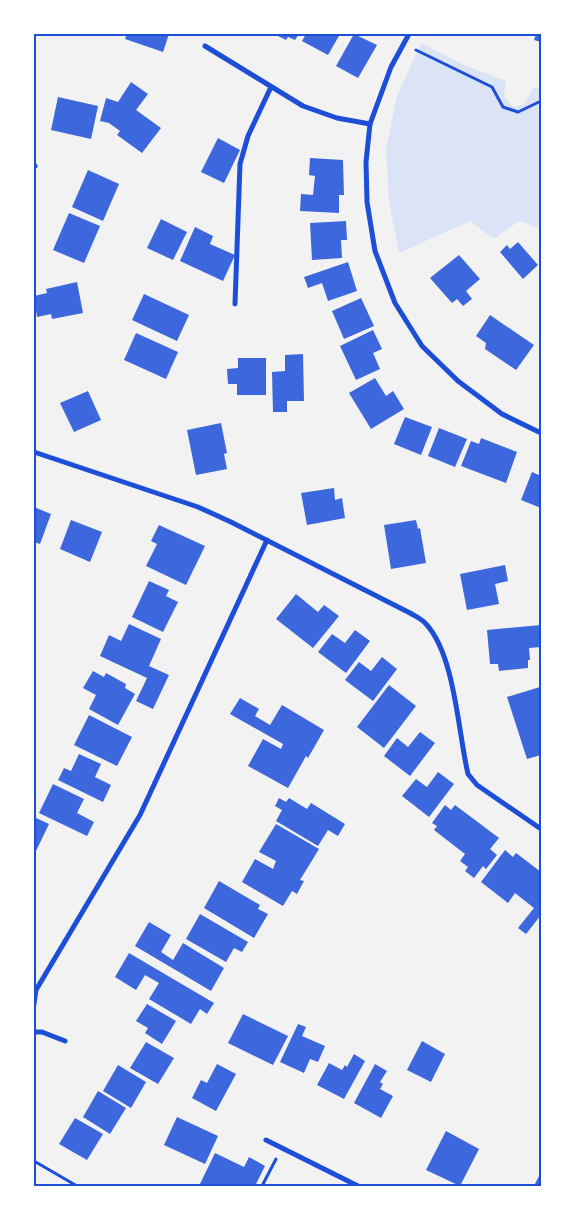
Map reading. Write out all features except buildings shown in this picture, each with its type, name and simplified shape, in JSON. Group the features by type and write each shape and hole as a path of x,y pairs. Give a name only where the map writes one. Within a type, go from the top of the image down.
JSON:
{"street":[{"path":"409,34 391,67 370,124 366,162 367,202 375,251 395,303 422,346 458,381 502,414 541,433"},
{"path":"205,46 303,106 336,118 370,124"},
{"path":"235,304 240,164 248,136 271,86"},
{"path":"34,452 198,507 410,613 426,624 437,642 450,675 468,774 477,785 541,829"},
{"path":"34,1004 36,990 140,815 267,540"},
{"path":"34,1032 42,1032 64,1041"},
{"path":"266,1140 358,1186"}],"path":[{"path":"404,43 492,87 503,107 518,112 541,101"},
{"path":"262,1186 282,1148"},
{"path":"34,1161 78,1186"}],"shaded area":[{"path":"421,43 464,65 506,81 504,96 513,107 524,104 534,87 541,89 541,229 519,221 494,239 470,221 399,253 389,202 386,148 397,96"}]}
